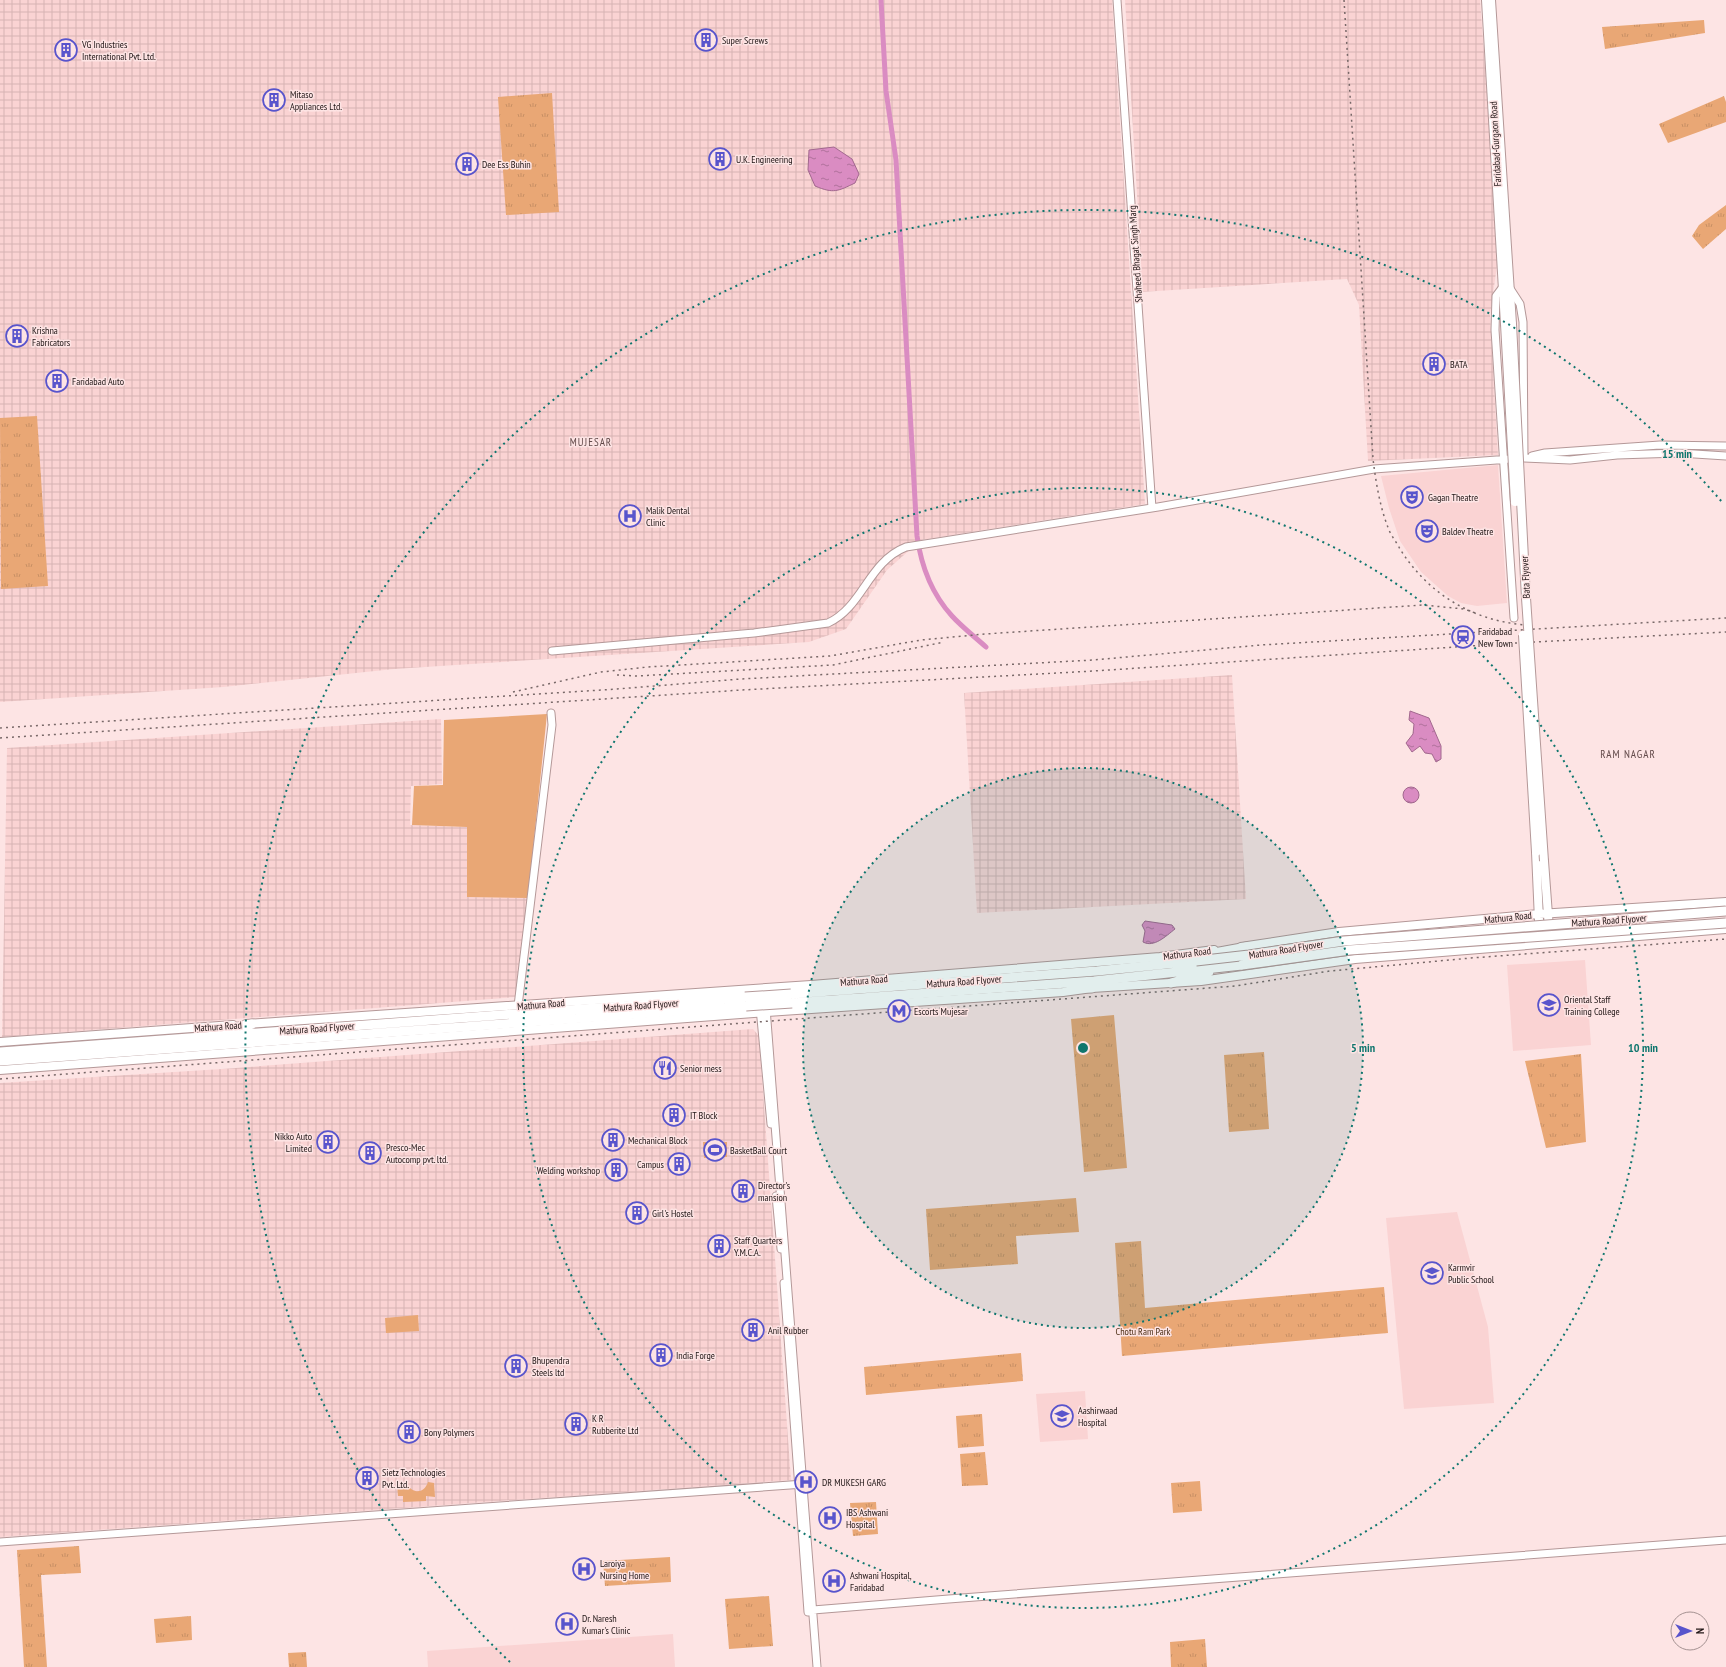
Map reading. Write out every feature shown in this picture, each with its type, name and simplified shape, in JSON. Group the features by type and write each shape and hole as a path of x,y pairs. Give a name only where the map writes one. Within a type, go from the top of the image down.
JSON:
{"highway":[{"name":"Mathura Road Flyover","path":"0,1061 1008,978 1196,961 1344,941 1726,911"},
{"name":"Mathura Road Flyover","path":"1226,966 1350,950 1726,923"},
{"path":"1167,964 1187,958 1247,947"},
{"path":"1171,982 1188,979 1226,966"},
{"name":"Mathura Road","path":"1032,985 1094,981 1226,966"},
{"name":"Mathura Road Flyover","path":"200,1037 1032,985"},
{"path":"1032,985 1092,988"},
{"path":"200,1037 252,1024"},
{"name":"Mathura Road","path":"0,1052 200,1037"}],"main road":[{"name":"Faridabad-Gurgaon Road","path":"1486,0 1506,287"},
{"name":"Faridabad-Gurgaon Road","path":"1491,0 1508,270"},
{"name":"Bata Flyover","path":"1508,270 1506,287 1536,852 1540,861"},
{"name":"Bata Flyover","path":"1508,324 1526,598 1540,861 1545,884"},
{"path":"1540,861 1538,899 1540,944"},
{"path":"1545,884 1550,901 1560,913"},
{"path":"1545,884 1550,943"},
{"path":"1526,915 1538,899"},
{"name":"Mathura Road","path":"0,1042 518,1006 1160,957 1197,951 1247,947 1339,932 1547,913 1726,902"},
{"path":"1573,912 1567,917 1564,923 1565,930 1569,937 1577,941"},
{"path":"1514,916 1523,928 1521,941 1516,946"},
{"path":"0,1070 1063,992 1092,988 1171,982 1201,981 1355,959 1726,929"}],"street":[{"name":"Shaheed Bhagat Singh Marg","path":"1118,0 1152,508"},
{"path":"1514,618 1495,314 1496,296 1506,287 1520,304 1523,322 1524,458"},
{"path":"1524,458 1545,453 1660,445 1726,446"},
{"path":"552,651 754,633 828,623 847,610 880,564 897,551 914,546 1152,508 1374,469 1524,458 1570,460 1617,455 1678,454 1726,456"},
{"path":"518,1006 552,725 551,713"},
{"path":"762,988 801,1484 813,1667"},
{"path":"0,1542 801,1484"},
{"path":"801,1484 818,1667"},
{"path":"813,1610 1020,1594 1089,1587 1147,1585 1413,1562 1726,1540"}],"shaded area":[{"path":"0,0 1112,0 1145,504 921,540 887,570 846,629 809,642 394,669 223,687 0,702"},
{"path":"1125,0 1480,0 1499,252 1490,315 1498,455 1368,461 1359,305 1347,279 1141,292 1138,210"},
{"path":"1498,465 1507,603 1477,606 1461,603 1448,596 1421,572 1400,541 1389,508 1381,476"},
{"path":"1232,675 1246,899 977,913 964,693"},
{"path":"441,719 442,784 411,786 410,825 467,827 467,897 528,898 516,997 2,1037 7,748"},
{"name":"Oriental Staff Training College","path":"1585,960 1591,1045 1513,1051 1507,965"},
{"path":"753,1029 759,1036 791,1480 0,1537 0,1083 222,1069"},
{"name":"Karmvir Public School","path":"1457,1212 1488,1327 1494,1403 1404,1409 1386,1218"},
{"name":"Aashirwaad Hospital","path":"1085,1391 1088,1439 1040,1442 1036,1394"},
{"path":"673,1634 675,1667 428,1667 427,1651"}],"green space":[{"path":"1704,20 1705,33 1605,49 1602,27"},
{"path":"552,93 559,212 506,215 498,97"},
{"path":"1724,96 1726,102 1726,122 1668,143 1659,124"},
{"path":"1726,205 1726,229 1703,249 1692,236 1699,225"},
{"path":"37,416 48,586 1,589 0,418"},
{"path":"547,714 528,898 467,897 467,827 412,825 414,786 443,785 444,720"},
{"path":"1114,1015 1127,1168 1084,1172 1071,1019"},
{"path":"1264,1052 1269,1129 1229,1132 1224,1055"},
{"path":"1581,1054 1586,1142 1546,1148 1525,1061"},
{"name":"BasketBall Court","path":"703,1142 727,1142 727,1157 704,1158"},
{"path":"1076,1198 1079,1232 1016,1236 1018,1264 930,1270 926,1209"},
{"name":"Chotu Ram Park","path":"1141,1241 1145,1308 1384,1287 1388,1333 1122,1356 1115,1243"},
{"path":"418,1315 419,1331 386,1333 385,1318"},
{"path":"1021,1353 1023,1381 866,1395 864,1367"},
{"path":"982,1414 984,1446 958,1448 956,1416"},
{"path":"985,1452 988,1485 962,1486 960,1454"},
{"path":"1200,1481 1202,1511 1173,1513 1171,1483"},
{"path":"428,1482 434,1483 435,1497 426,1496 426,1501 403,1502 403,1496 398,1496 397,1485 407,1484 412,1490 421,1491"},
{"path":"876,1502 878,1534 853,1536 850,1503"},
{"path":"79,1546 81,1573 41,1575 47,1667 24,1667 17,1550"},
{"path":"670,1557 671,1582 605,1586 603,1561"},
{"path":"769,1596 773,1646 729,1649 725,1599"},
{"path":"191,1616 192,1640 156,1643 154,1619"},
{"path":"1205,1639 1207,1667 1171,1667 1170,1642"},
{"path":"306,1652 307,1667 289,1667 288,1653"}],"water":[{"path":"834,147 852,159 859,174 855,183 840,190 832,191 815,186 808,170 809,150"},
{"path":"1410,711 1429,718 1441,746 1441,759 1436,762 1432,754 1425,753 1420,746 1412,752 1406,743 1413,734 1414,724 1409,720"},
{"path":"1411,787 1417,789 1419,795 1417,801 1411,803 1405,801 1403,795 1405,789"},
{"path":"1145,921 1172,925 1175,929 1164,938 1156,942 1143,942 1145,931 1142,925"}],"waterway":[{"path":"881,0 886,91 896,160 917,536 924,568 938,598 956,620 986,647"}],"railway":[{"path":"1344,0 1373,459 1383,513 1389,530 1411,565 1438,592 1470,611 1488,618 1526,625"},
{"path":"513,692 601,672 648,667 830,656 921,640 985,634 1423,605 1464,609 1478,614"},
{"path":"0,728 617,689 741,679 1093,660 1261,645 1726,618"},
{"path":"0,738 742,690 1094,671 1515,643 1726,632"},
{"path":"617,675 637,676 833,665 944,642"},
{"path":"0,1079 1235,986 1330,971 1471,958 1726,939"}],"place":[{"name":"Super Screws","path":"706,40"},
{"name":"VG Industries International Pvt. Ltd.","path":"66,50"},
{"name":"Mitaso Appliances Ltd.","path":"274,100"},
{"name":"U.K. Engineering","path":"720,159"},
{"name":"Dee Ess Buhin","path":"467,164"},
{"name":"Krishna Fabricators","path":"17,336"},
{"name":"BATA","path":"1434,364"},
{"name":"Faridabad Auto","path":"57,381"},
{"name":"Gagan Theatre","path":"1412,497"},
{"name":"Malik Dental Clinic","path":"630,516"},
{"name":"Baldev Theatre","path":"1427,531"},
{"name":"Faridabad New Town","path":"1463,637"},
{"name":"Oriental Staff Training College","path":"1549,1005"},
{"name":"Escorts Mujesar","path":"899,1011"},
{"name":"Senior mess","path":"665,1068"},
{"name":"IT Block","path":"674,1115"},
{"name":"Mechanical Block","path":"613,1140"},
{"name":"Nikko Auto Limited","path":"328,1142"},
{"name":"BasketBall Court","path":"715,1150"},
{"name":"Presco-Mec Autocomp pvt. ltd.","path":"370,1153"},
{"name":"Campus","path":"679,1164"},
{"name":"Welding workshop","path":"616,1170"},
{"name":"Director's mansion","path":"743,1191"},
{"name":"Girl's Hostel","path":"637,1213"},
{"name":"Staff Quarters Y.M.C.A.","path":"719,1246"},
{"name":"Karmvir Public School","path":"1432,1273"},
{"name":"Anil Rubber","path":"753,1330"},
{"name":"India Forge","path":"661,1355"},
{"name":"Bhupendra Steels ltd","path":"516,1366"},
{"name":"Aashirwaad Hospital","path":"1062,1416"},
{"name":"K R Rubberite Ltd","path":"576,1424"},
{"name":"Bony Polymers","path":"409,1432"},
{"name":"Sietz Technologies Pvt. Ltd.","path":"367,1478"},
{"name":"DR MUKESH GARG","path":"806,1482"},
{"name":"IBS Ashwani Hospital","path":"830,1518"},
{"name":"Laroiya Nursing Home","path":"584,1569"},
{"name":"Ashwani Hospital, Faridabad","path":"834,1581"},
{"name":"Dr. Naresh Kumar's Clinic","path":"567,1624"}],"district":[{"name":"MUJESAR","path":"591,442"},
{"name":"RAM NAGAR","path":"1628,754"}]}
